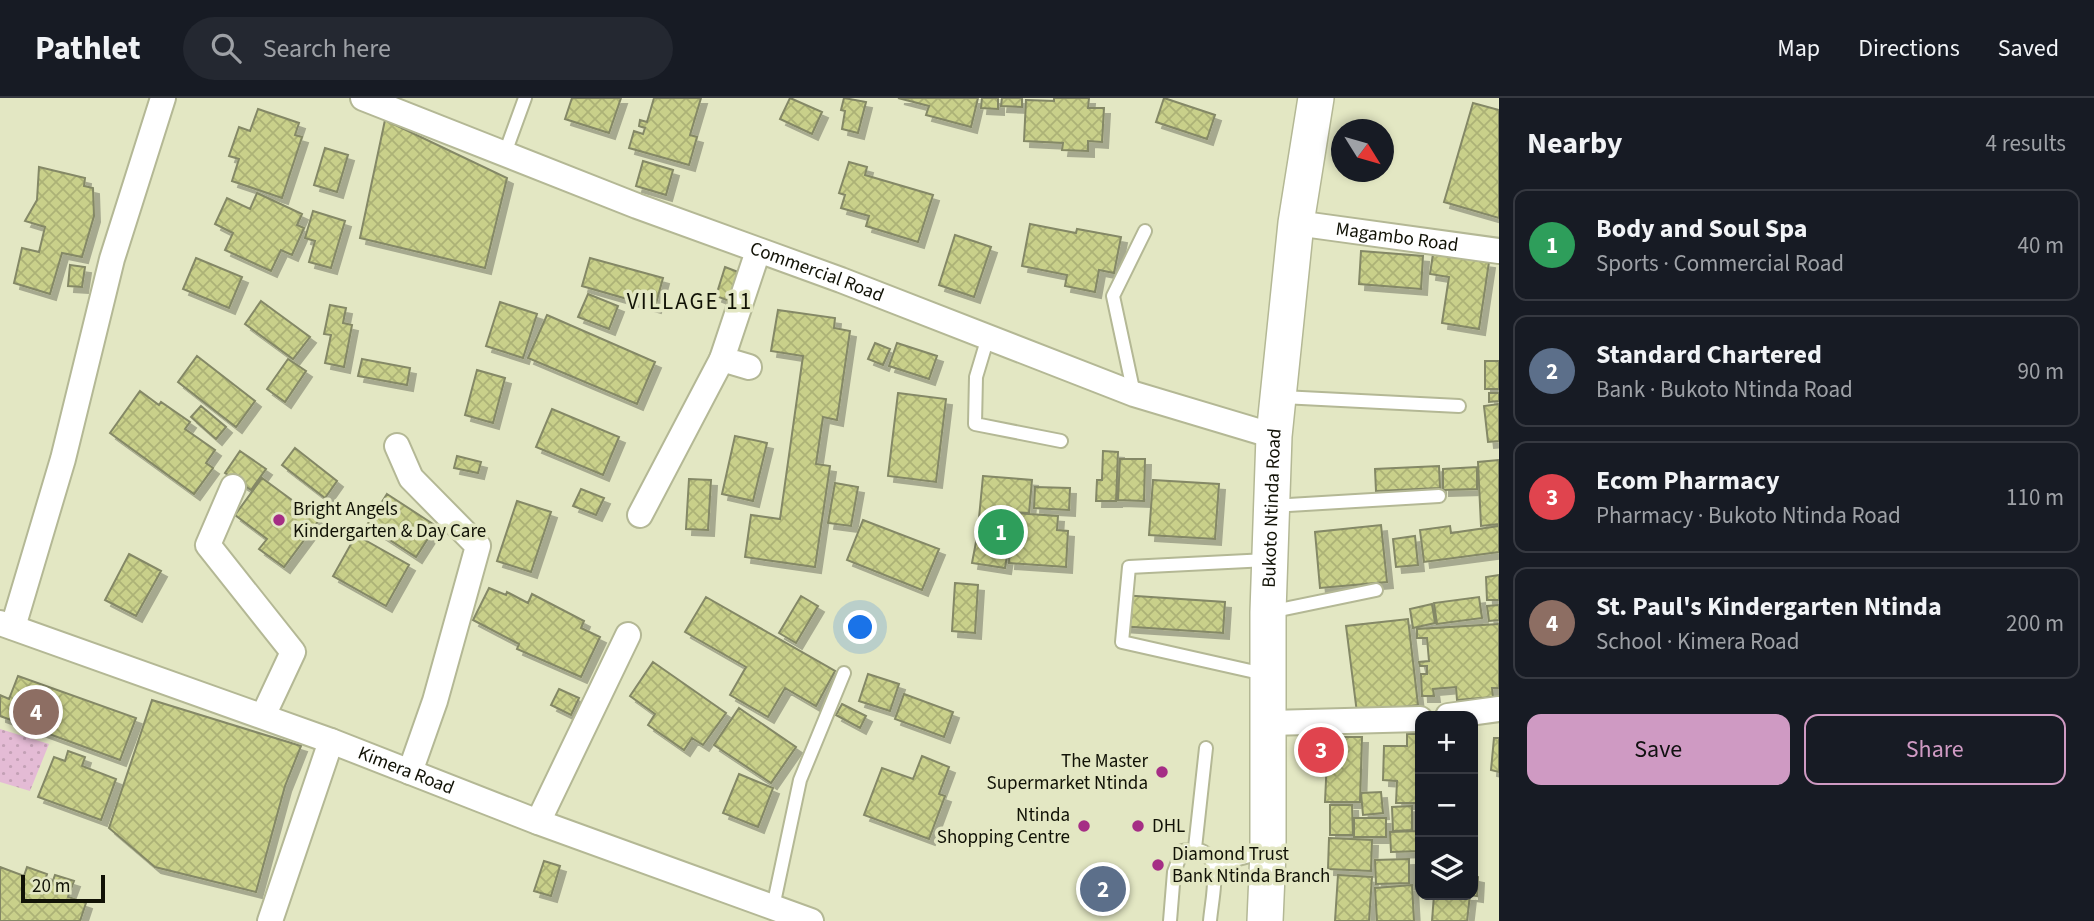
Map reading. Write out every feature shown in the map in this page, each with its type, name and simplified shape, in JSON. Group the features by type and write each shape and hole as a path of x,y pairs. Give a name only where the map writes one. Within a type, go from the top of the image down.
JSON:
{"main road":[{"name":"Bukoto Ntinda Road","path":"1265,921 1268,852 1268,612 1274,436 1296,223 1315,98"}],"street":[{"path":"6,625 63,459 112,259 163,98"},
{"name":"Commercial Road","path":"363,98 637,206 1134,394 1274,436"},
{"name":"Magambo Road","path":"1296,223 1499,251"},
{"path":"640,515 722,359 758,251"},
{"path":"722,359 749,367"},
{"path":"397,446 411,478 478,546 435,701 410,772"},
{"path":"233,487 208,545 293,652 263,716"},
{"name":"Kimera Road","path":"6,625 331,741 538,822 811,921"},
{"path":"538,822 628,635"},
{"path":"1478,712 1499,709"},
{"path":"1268,723 1415,719"},
{"path":"270,921 331,741"}],"lane":[{"path":"505,153 525,98"},
{"path":"1134,394 1113,296 1145,231"},
{"path":"988,337 976,377 975,424 1062,441"},
{"path":"1278,397 1460,406"},
{"path":"1272,506 1439,496"},
{"path":"1268,675 1122,642 1129,567 1270,560"},
{"path":"1268,612 1376,590"},
{"path":"773,907 800,780 844,673"},
{"path":"1195,848 1206,748"},
{"path":"1170,921 1174,872 1182,851 1195,848 1208,854 1215,865 1210,921"},
{"path":"1215,865 1268,852"}],"shaded area":[{"path":"0,729 49,744 30,791 0,782"}],"building":[{"path":"572,98 621,98 609,133 565,119"},
{"path":"654,98 701,98 690,135 697,137 689,165 629,148 634,131 643,134 645,128 639,126 640,120 647,122"},
{"path":"790,98 822,112 812,134 780,119"},
{"path":"844,98 866,102 858,133 842,129 845,111 841,110"},
{"path":"898,98 978,98 971,127 926,115 929,106"},
{"path":"982,98 998,98 998,109 981,108"},
{"path":"1002,98 1022,98 1022,107 1001,106"},
{"path":"1054,98 1089,98 1088,108 1104,108 1102,142 1088,141 1088,151 1062,150 1063,143 1024,141 1026,100 1054,101"},
{"path":"1164,98 1215,115 1207,139 1156,122"},
{"path":"1473,103 1499,110 1499,218 1444,202"},
{"path":"258,109 299,123 295,135 302,137 282,198 232,181 239,159 229,156 239,127 250,131"},
{"path":"385,120 507,178 485,268 360,238"},
{"path":"325,148 348,155 337,192 314,185"},
{"path":"643,161 673,170 666,195 636,186"},
{"path":"849,162 867,167 865,175 933,195 918,242 866,226 869,216 841,208 845,195 839,193"},
{"path":"39,167 85,178 84,186 93,188 94,216 82,257 62,253 50,294 14,283 22,248 39,252 45,227 25,221 37,200"},
{"path":"257,193 302,214 297,225 304,228 292,255 281,250 271,271 225,250 233,233 215,224 227,198 250,209"},
{"path":"313,211 345,221 331,268 309,262 315,241 305,238"},
{"path":"1030,224 1076,233 1077,229 1121,237 1114,273 1099,270 1095,292 1065,286 1067,275 1022,266"},
{"path":"955,235 991,247 974,297 939,285"},
{"path":"1361,251 1423,256 1421,289 1359,284"},
{"path":"1433,254 1489,262 1479,329 1442,323 1449,277 1430,274"},
{"path":"196,258 242,277 229,308 183,289"},
{"path":"590,258 663,278 655,307 582,286"},
{"path":"70,265 85,267 82,287 68,286"},
{"path":"725,267 741,273 732,302 716,296"},
{"path":"588,294 618,306 609,329 578,317"},
{"path":"261,301 310,337 293,359 245,324"},
{"path":"500,302 537,314 523,358 486,346"},
{"path":"330,305 346,308 343,323 352,325 344,367 325,363 331,335 324,334"},
{"path":"778,310 835,318 834,328 850,331 837,420 823,417 816,464 830,466 815,567 745,557 751,515 780,519 803,356 771,351"},
{"path":"547,315 655,362 637,404 528,358"},
{"path":"875,343 890,349 883,365 868,359"},
{"path":"897,343 937,356 929,379 889,366"},
{"path":"197,356 255,401 236,427 178,382"},
{"path":"288,359 306,371 285,402 267,389"},
{"path":"362,359 410,368 407,385 358,376"},
{"path":"1485,361 1499,361 1499,389 1485,389"},
{"path":"477,370 505,378 493,423 465,415"},
{"path":"140,391 190,422 185,429 215,450 206,463 213,468 194,494 110,433"},
{"path":"898,393 946,399 936,482 888,476"},
{"path":"1489,393 1499,393 1499,401 1489,402"},
{"path":"1499,404 1499,441 1488,442 1484,406"},
{"path":"201,406 226,427 216,439 191,417"},
{"path":"552,409 619,437 603,475 536,447"},
{"path":"735,436 767,443 753,501 722,494"},
{"path":"295,448 337,481 325,498 282,465"},
{"path":"240,451 266,469 251,490 225,473"},
{"path":"1103,451 1118,452 1116,501 1096,501 1097,480 1102,480"},
{"path":"457,456 481,462 478,473 454,468"},
{"path":"1120,459 1145,459 1144,501 1118,500"},
{"path":"1499,460 1499,524 1481,526 1478,462"},
{"path":"1439,466 1440,488 1376,491 1375,469"},
{"path":"1477,467 1477,489 1443,490 1443,469"},
{"path":"983,476 1032,480 1029,513 1011,512 1010,521 979,518"},
{"path":"262,478 319,520 284,567 259,549 267,539 235,515"},
{"path":"689,479 711,480 708,530 686,529"},
{"path":"1153,480 1219,484 1215,539 1149,535"},
{"path":"835,483 858,487 851,526 828,523"},
{"path":"1035,487 1070,488 1069,510 1034,508"},
{"path":"581,489 604,498 596,515 573,506"},
{"path":"387,494 436,526 416,557 367,525"},
{"path":"517,501 551,512 531,572 497,561"},
{"path":"1014,513 1058,516 1057,530 1068,531 1066,567 1009,563 1010,545 1021,546 1021,538 1012,537"},
{"path":"863,520 939,549 922,590 847,560"},
{"path":"980,521 1012,526 1005,568 972,563"},
{"path":"1381,525 1387,582 1320,588 1315,532"},
{"path":"1450,526 1451,533 1499,526 1499,552 1424,562 1420,530"},
{"path":"356,535 409,565 386,606 333,576"},
{"path":"1415,536 1418,565 1396,567 1393,539"},
{"path":"129,554 161,571 136,616 105,600"},
{"path":"1499,575 1499,600 1487,600 1486,577"},
{"path":"955,583 978,585 975,633 952,631"},
{"path":"489,588 506,595 507,592 528,603 532,594 584,621 581,628 600,637 581,677 517,649 519,644 473,620"},
{"path":"1121,595 1225,602 1223,633 1119,626"},
{"path":"801,596 818,606 796,643 779,633"},
{"path":"706,597 835,671 816,706 785,688 768,717 730,695 746,667 685,632"},
{"path":"1479,597 1482,618 1437,624 1434,603"},
{"path":"1432,604 1435,623 1413,628 1410,609"},
{"path":"1499,605 1499,620 1489,621 1487,606"},
{"path":"1408,619 1418,705 1357,713 1346,626"},
{"path":"1499,624 1499,688 1492,688 1493,697 1457,700 1456,687 1433,689 1434,696 1422,696 1421,674 1427,674 1427,666 1420,666 1419,662 1429,661 1427,638 1417,638 1417,629"},
{"path":"653,662 726,713 703,745 692,738 684,750 648,725 655,714 630,696"},
{"path":"868,674 899,684 890,711 859,701"},
{"path":"18,676 136,718 120,760 0,716 0,695 9,699"},
{"path":"559,689 579,698 571,715 551,705"},
{"path":"904,694 953,712 944,737 895,719"},
{"path":"152,700 301,746 285,786 256,892 155,867 109,828"},
{"path":"842,704 866,716 860,728 836,715"},
{"path":"739,708 796,747 771,783 714,745"},
{"path":"1407,734 1415,734 1415,803 1396,803 1397,781 1383,780 1384,746 1407,746"},
{"path":"1328,737 1362,737 1360,802 1325,802"},
{"path":"1494,738 1499,738 1499,772 1491,770"},
{"path":"68,751 85,757 82,766 116,779 101,820 38,797 54,757 65,761"},
{"path":"922,756 949,767 939,794 945,796 929,839 864,815 882,768 913,779"},
{"path":"739,774 773,788 758,827 723,813"},
{"path":"1381,792 1383,813 1363,815 1361,793"},
{"path":"1330,805 1352,805 1353,835 1330,835"},
{"path":"1412,806 1412,830 1393,831 1392,807"},
{"path":"1354,818 1386,818 1386,837 1354,837"},
{"path":"1415,831 1415,851 1391,852 1390,832"},
{"path":"1329,838 1372,840 1371,871 1328,869"},
{"path":"1409,859 1409,883 1376,884 1375,860"},
{"path":"544,861 560,866 551,896 534,891"},
{"path":"0,867 24,876 27,867 47,874 43,886 50,889 55,875 74,881 68,897 86,903 80,921 0,921"},
{"path":"1338,875 1372,877 1369,921 1335,921"},
{"path":"1412,885 1414,921 1377,921 1375,888"},
{"path":"1434,900 1469,900 1467,921 1432,921"}],"place":[{"name":"Bright Angels Kindergarten & Day Care","path":"279,520"},
{"name":"Body and Soul Spa","path":"1001,532"},
{"name":"St. Paul's Kindergarten Ntinda","path":"36,712"},
{"name":"Ecom Pharmacy","path":"1321,750"},
{"name":"The Master Supermarket Ntinda","path":"1162,772"},
{"name":"Ntinda Shopping Centre","path":"1084,826"},
{"name":"DHL","path":"1138,826"},
{"name":"Diamond Trust Bank Ntinda Branch","path":"1158,865"},
{"name":"Standard Chartered","path":"1103,889"}],"district":[{"name":"VILLAGE 11","path":"690,301"}]}
